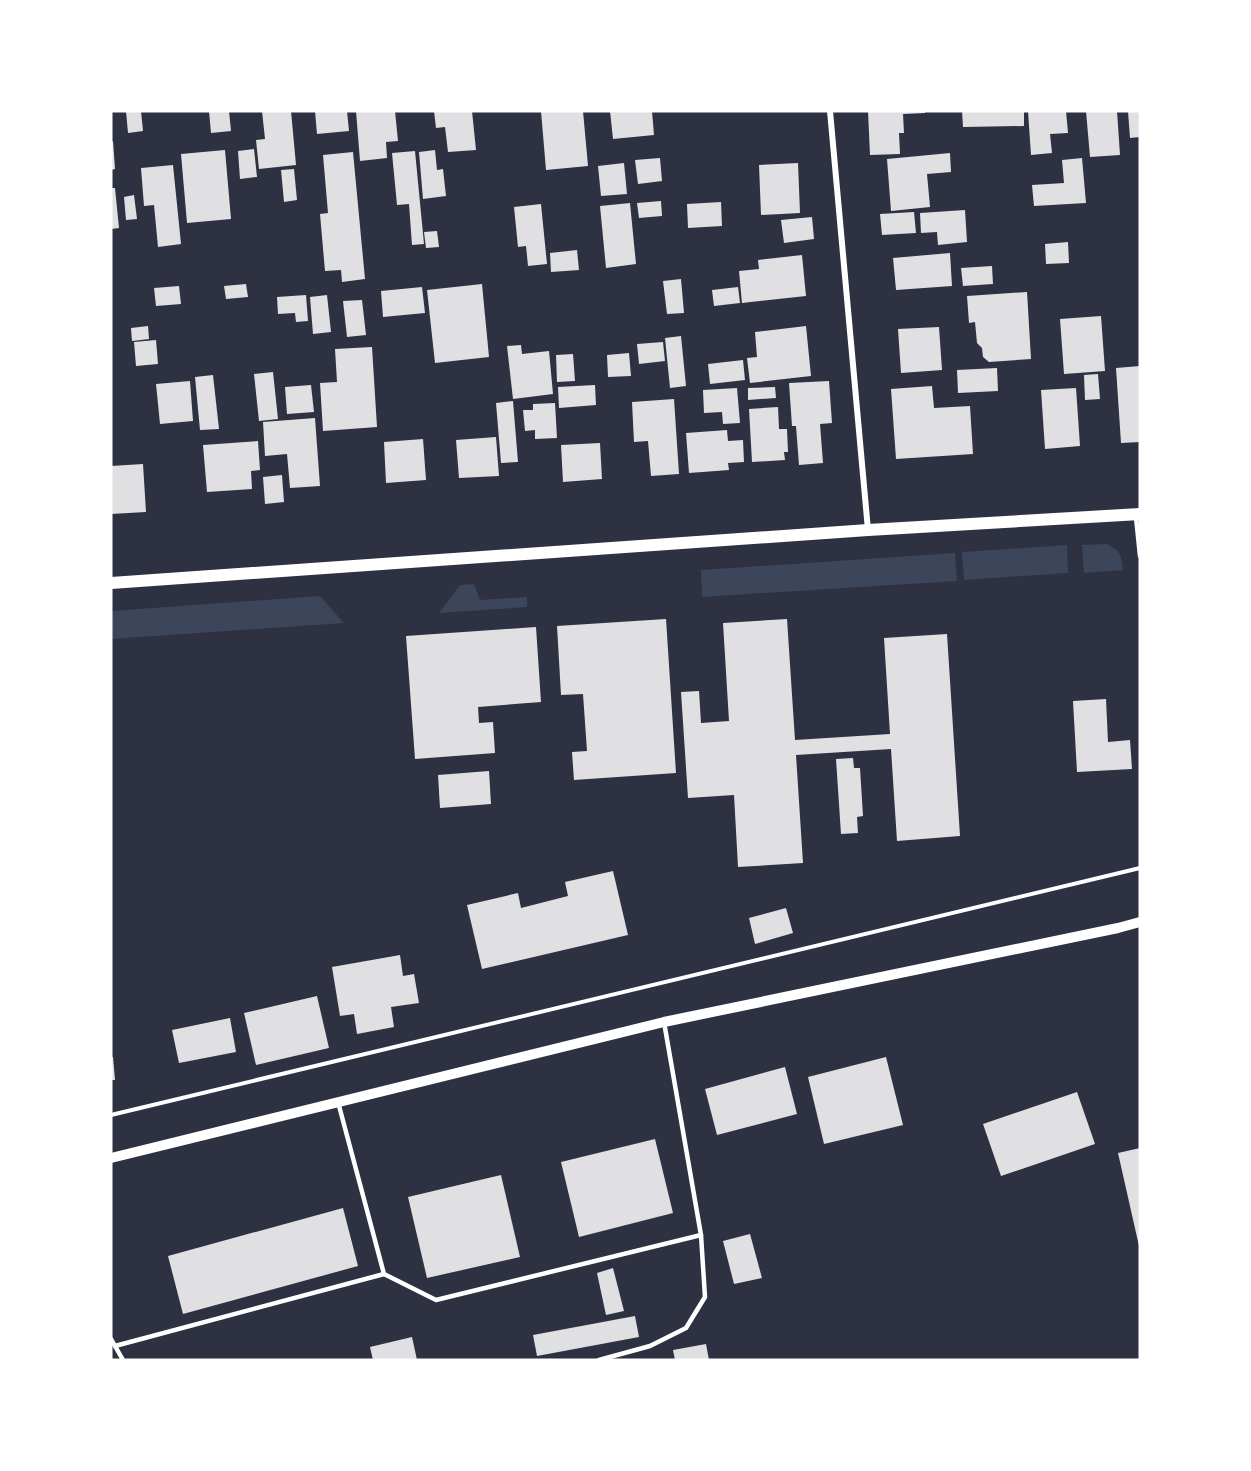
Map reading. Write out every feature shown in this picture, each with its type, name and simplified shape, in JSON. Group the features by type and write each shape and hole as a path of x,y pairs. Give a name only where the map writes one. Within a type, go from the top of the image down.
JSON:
{"main road":[{"path":"111,583 868,530 1138,514"}],"street":[{"path":"830,111 868,530"},
{"path":"111,1158 664,1022 1140,922"}],"lane":[{"path":"1138,514 1140,556"},
{"path":"599,1360 650,1346 686,1328 705,1297 700,1235 664,1022"},
{"path":"338,1102 384,1274"},
{"path":"123,1360 112,1342 384,1274 436,1300 700,1235"}],"path":[{"path":"111,1115 1140,868"}],"shaded area":[{"path":"1107,544 1120,554 1123,570 1084,573 1082,545"},
{"path":"1067,545 1068,573 964,580 962,552"},
{"path":"955,553 957,581 702,597 701,570"},
{"path":"474,584 480,600 527,597 527,607 439,613 460,585"},
{"path":"320,596 344,623 111,639 111,611"}],"building":[{"path":"126,111 141,111 143,131 128,133"},
{"path":"209,111 229,111 231,131 211,133"},
{"path":"262,111 291,111 296,165 259,169 256,140 265,139"},
{"path":"315,111 347,111 349,131 317,134"},
{"path":"356,111 395,111 398,141 386,142 387,158 360,161"},
{"path":"434,111 472,111 476,150 448,152 445,127 436,128"},
{"path":"541,111 583,111 588,166 546,170"},
{"path":"610,111 652,111 654,135 613,139"},
{"path":"868,111 925,111 925,113 903,114 904,133 899,133 900,154 870,155"},
{"path":"962,111 1024,111 1024,126 963,127"},
{"path":"1028,111 1066,111 1068,133 1050,134 1052,153 1031,155"},
{"path":"1086,111 1117,111 1120,155 1090,157"},
{"path":"1128,111 1140,111 1140,137 1130,138"},
{"path":"113,141 115,169 111,170 111,142"},
{"path":"254,149 257,177 240,179 238,151"},
{"path":"225,150 231,219 187,223 181,154"},
{"path":"435,150 437,170 443,169 446,196 423,199 419,152"},
{"path":"415,151 424,244 412,245 409,204 397,205 392,153"},
{"path":"353,152 365,279 342,282 341,270 325,271 320,214 328,213 323,155"},
{"path":"950,153 951,172 927,174 930,207 891,211 887,159"},
{"path":"660,158 662,181 638,184 635,160"},
{"path":"1082,158 1086,203 1034,206 1032,185 1064,183 1062,160"},
{"path":"624,163 627,194 601,196 598,166"},
{"path":"798,163 800,213 761,215 759,165"},
{"path":"173,165 181,244 158,247 154,205 144,206 141,168"},
{"path":"294,169 297,200 284,202 281,170"},
{"path":"111,188 115,188 119,228 111,229"},
{"path":"134,195 137,219 126,220 124,197"},
{"path":"661,201 662,216 639,218 637,203"},
{"path":"721,202 722,226 688,228 687,204"},
{"path":"630,203 636,264 606,268 600,206"},
{"path":"541,204 547,264 528,266 526,246 518,247 514,207"},
{"path":"965,210 967,242 938,245 937,232 921,233 920,213"},
{"path":"914,212 916,233 882,235 880,214"},
{"path":"812,217 814,239 784,243 781,220"},
{"path":"437,231 439,247 426,248 424,232"},
{"path":"1068,242 1069,263 1046,264 1045,244"},
{"path":"577,250 579,270 551,272 550,253"},
{"path":"950,253 952,286 896,290 893,258"},
{"path":"802,255 806,296 742,303 739,271 759,269 758,260"},
{"path":"992,266 993,284 963,286 961,268"},
{"path":"681,279 684,313 667,314 663,281"},
{"path":"246,284 248,297 226,299 224,286"},
{"path":"482,284 489,357 435,363 427,290"},
{"path":"179,286 181,304 156,306 154,288"},
{"path":"422,287 425,313 383,317 381,291"},
{"path":"738,287 740,303 714,306 712,290"},
{"path":"1027,292 1031,359 989,362 983,357 982,348 977,343 975,322 969,323 967,296"},
{"path":"306,295 308,321 296,322 295,313 278,314 277,297"},
{"path":"327,295 331,332 313,334 310,297"},
{"path":"362,300 366,335 347,337 343,301"},
{"path":"1101,316 1105,371 1064,374 1060,319"},
{"path":"148,326 149,339 132,341 131,328"},
{"path":"806,326 811,376 750,383 747,358 757,357 755,332"},
{"path":"939,327 942,370 901,373 898,329"},
{"path":"681,336 686,386 670,388 665,338"},
{"path":"156,340 158,364 136,366 134,342"},
{"path":"663,342 665,361 639,364 637,344"},
{"path":"521,345 522,354 549,351 553,394 513,399 507,346"},
{"path":"372,347 377,427 323,431 320,383 337,382 335,349"},
{"path":"629,353 631,376 608,377 607,355"},
{"path":"573,354 575,381 557,382 556,355"},
{"path":"743,360 745,380 710,384 708,364"},
{"path":"1140,366 1140,442 1121,443 1116,368"},
{"path":"997,368 998,391 958,393 957,370"},
{"path":"273,372 278,419 259,421 254,374"},
{"path":"1098,374 1100,399 1085,400 1084,375"},
{"path":"213,375 219,429 200,430 195,377"},
{"path":"190,381 193,421 160,424 156,384"},
{"path":"829,381 832,423 820,424 823,463 799,465 796,426 792,426 789,383"},
{"path":"311,385 314,412 287,414 285,387"},
{"path":"595,385 596,405 559,408 558,387"},
{"path":"932,386 934,408 970,406 973,454 896,459 891,389"},
{"path":"775,387 776,398 748,400 748,388"},
{"path":"737,388 740,423 723,424 722,412 704,413 703,390"},
{"path":"1076,388 1080,446 1045,449 1041,390"},
{"path":"674,399 679,474 651,476 648,441 634,442 632,402"},
{"path":"513,401 518,462 501,463 496,403"},
{"path":"555,403 557,438 535,439 535,430 525,431 523,410 533,410 533,404"},
{"path":"778,407 779,429 787,429 788,452 784,452 785,460 752,462 749,409"},
{"path":"315,418 320,486 290,488 287,454 265,456 263,422"},
{"path":"727,430 728,441 743,440 744,462 728,463 729,470 689,473 686,433"},
{"path":"496,437 499,476 459,478 456,440"},
{"path":"423,439 426,480 386,483 384,442"},
{"path":"258,441 260,470 251,471 252,489 207,492 203,445"},
{"path":"600,443 602,479 563,482 561,445"},
{"path":"143,464 146,512 111,514 111,466"},
{"path":"282,475 284,502 265,504 263,477"},
{"path":"666,619 676,773 574,780 572,752 587,751 583,694 561,695 557,626"},
{"path":"787,619 795,740 890,734 884,638 947,634 960,836 897,841 891,749 796,755 803,863 738,867 734,795 688,798 681,692 699,691 701,723 729,721 723,623"},
{"path":"536,627 541,702 478,707 479,723 493,722 495,753 415,759 406,636"},
{"path":"1106,699 1108,742 1130,740 1132,769 1077,772 1073,701"},
{"path":"853,758 854,768 860,768 863,816 857,817 858,833 841,834 836,759"},
{"path":"489,771 491,804 440,808 438,775"},
{"path":"613,871 628,935 482,969 467,905 518,893 521,908 568,896 565,882"},
{"path":"786,908 793,933 755,944 749,918"},
{"path":"400,955 403,976 414,974 419,1003 391,1007 394,1027 357,1034 354,1014 340,1016 332,967"},
{"path":"317,996 329,1048 256,1065 244,1013"},
{"path":"230,1018 236,1052 179,1063 172,1030"},
{"path":"111,1057 113,1057 115,1080 111,1080"},
{"path":"886,1057 903,1125 824,1144 808,1077"},
{"path":"785,1067 797,1114 717,1135 705,1089"},
{"path":"1077,1092 1095,1144 1001,1176 983,1124"},
{"path":"655,1139 673,1213 579,1237 561,1162"},
{"path":"1140,1148 1140,1246 1139,1246 1118,1153"},
{"path":"501,1175 520,1257 427,1278 408,1197"},
{"path":"343,1208 358,1266 183,1314 168,1256"},
{"path":"750,1234 762,1278 734,1284 723,1241"},
{"path":"613,1268 624,1311 606,1315 597,1273"},
{"path":"635,1316 639,1337 537,1356 533,1335"},
{"path":"412,1337 417,1360 373,1360 370,1347"},
{"path":"706,1344 709,1360 675,1360 673,1350"}]}
